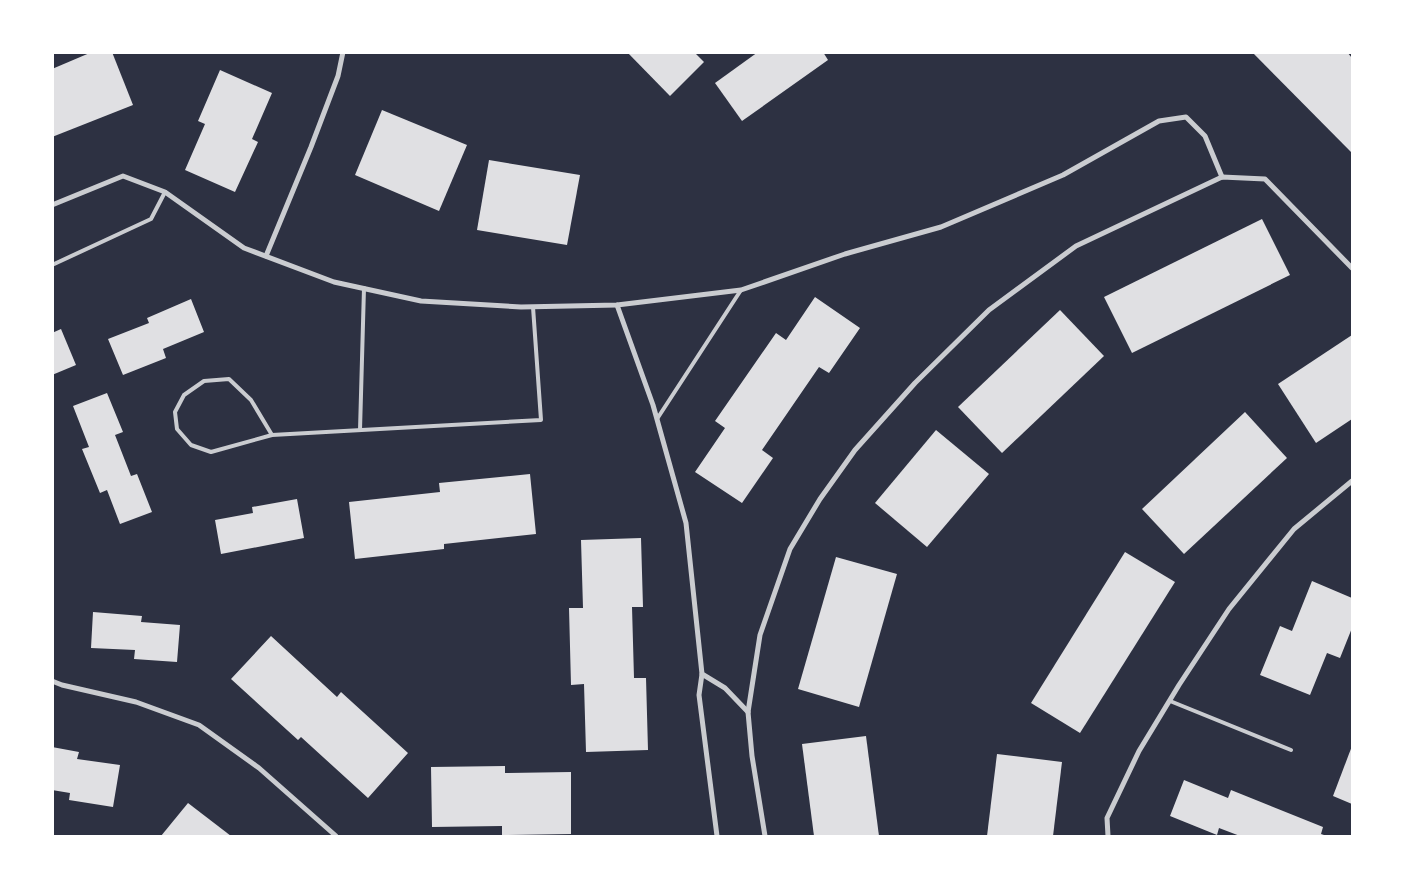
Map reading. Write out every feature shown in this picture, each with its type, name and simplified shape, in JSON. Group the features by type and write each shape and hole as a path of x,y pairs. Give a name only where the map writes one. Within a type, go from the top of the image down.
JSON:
{"street":[{"path":"266,256 338,76 343,52"},
{"path":"52,205 122,176 165,192 244,248 334,282 421,301 533,307 616,305 741,290 845,254 941,227 1063,175 1159,121 1186,117 1205,136 1222,177"},
{"path":"765,836 752,756 748,712 760,634 790,549 820,498 855,450 915,383 989,310 1076,246 1222,177 1265,180 1341,254 1352,268"},
{"path":"616,305 657,419 686,523 702,674 699,695 717,836"},
{"path":"1108,836 1107,818 1139,751 1229,609 1294,529 1352,481"},
{"path":"702,674 725,688 748,712"},
{"path":"52,681 136,702 199,726 259,768 336,836"}],"lane":[{"path":"52,265 151,219 165,192"},
{"path":"360,430 364,288"},
{"path":"657,419 741,290"},
{"path":"272,434 251,400 229,379 204,381 184,395 175,412 177,429 192,445 210,452 272,434 541,420 533,307"},
{"path":"1170,700 1291,750"}],"building":[{"path":"92,52 112,52 133,105 52,137 52,69"},
{"path":"627,52 694,52 704,62 670,96"},
{"path":"758,52 823,52 828,60 742,121 715,83"},
{"path":"1252,52 1347,52 1352,58 1352,153"},
{"path":"220,70 272,93 252,139 258,142 235,192 185,170 205,124 198,121"},
{"path":"382,110 467,145 439,211 355,175"},
{"path":"489,160 580,175 567,245 477,230"},
{"path":"1262,219 1290,275 1132,353 1104,297"},
{"path":"815,297 860,328 829,373 819,367 762,450 773,458 742,503 695,472 725,428 715,421 776,333 786,340"},
{"path":"191,299 204,332 163,349 166,358 123,375 108,339 149,323 147,318"},
{"path":"1060,310 1104,356 1002,453 958,407"},
{"path":"61,329 76,365 52,375 52,333"},
{"path":"1352,335 1352,419 1316,443 1278,384"},
{"path":"107,393 123,432 115,435 131,476 137,474 152,512 120,524 107,490 100,493 82,449 89,447 73,406"},
{"path":"1245,412 1287,458 1184,554 1142,509"},
{"path":"936,430 989,474 927,547 875,503"},
{"path":"530,474 536,534 444,544 444,549 355,559 349,502 440,492 439,483"},
{"path":"297,499 304,538 221,554 215,520 253,513 252,507"},
{"path":"641,538 643,607 632,607 634,678 646,678 648,750 586,752 584,684 571,685 569,608 583,608 581,540"},
{"path":"1125,552 1175,582 1080,733 1031,703"},
{"path":"836,557 897,574 859,707 798,689"},
{"path":"1312,581 1352,598 1352,628 1340,658 1327,653 1310,695 1260,675 1280,626 1292,631"},
{"path":"93,612 142,616 141,622 180,625 177,662 134,659 135,650 91,648"},
{"path":"271,636 337,697 341,692 408,753 368,798 301,737 298,740 231,679"},
{"path":"866,736 879,836 814,836 802,744"},
{"path":"1352,746 1352,804 1333,796"},
{"path":"52,747 79,752 77,759 120,765 113,807 69,800 70,793 52,790"},
{"path":"997,754 1062,762 1053,836 987,836"},
{"path":"505,766 505,773 571,772 571,834 502,835 502,826 432,827 431,767"},
{"path":"1184,780 1228,798 1231,790 1323,827 1321,834 1327,836 1240,836 1219,828 1217,835 1170,816"},
{"path":"188,803 231,836 161,836"}]}
